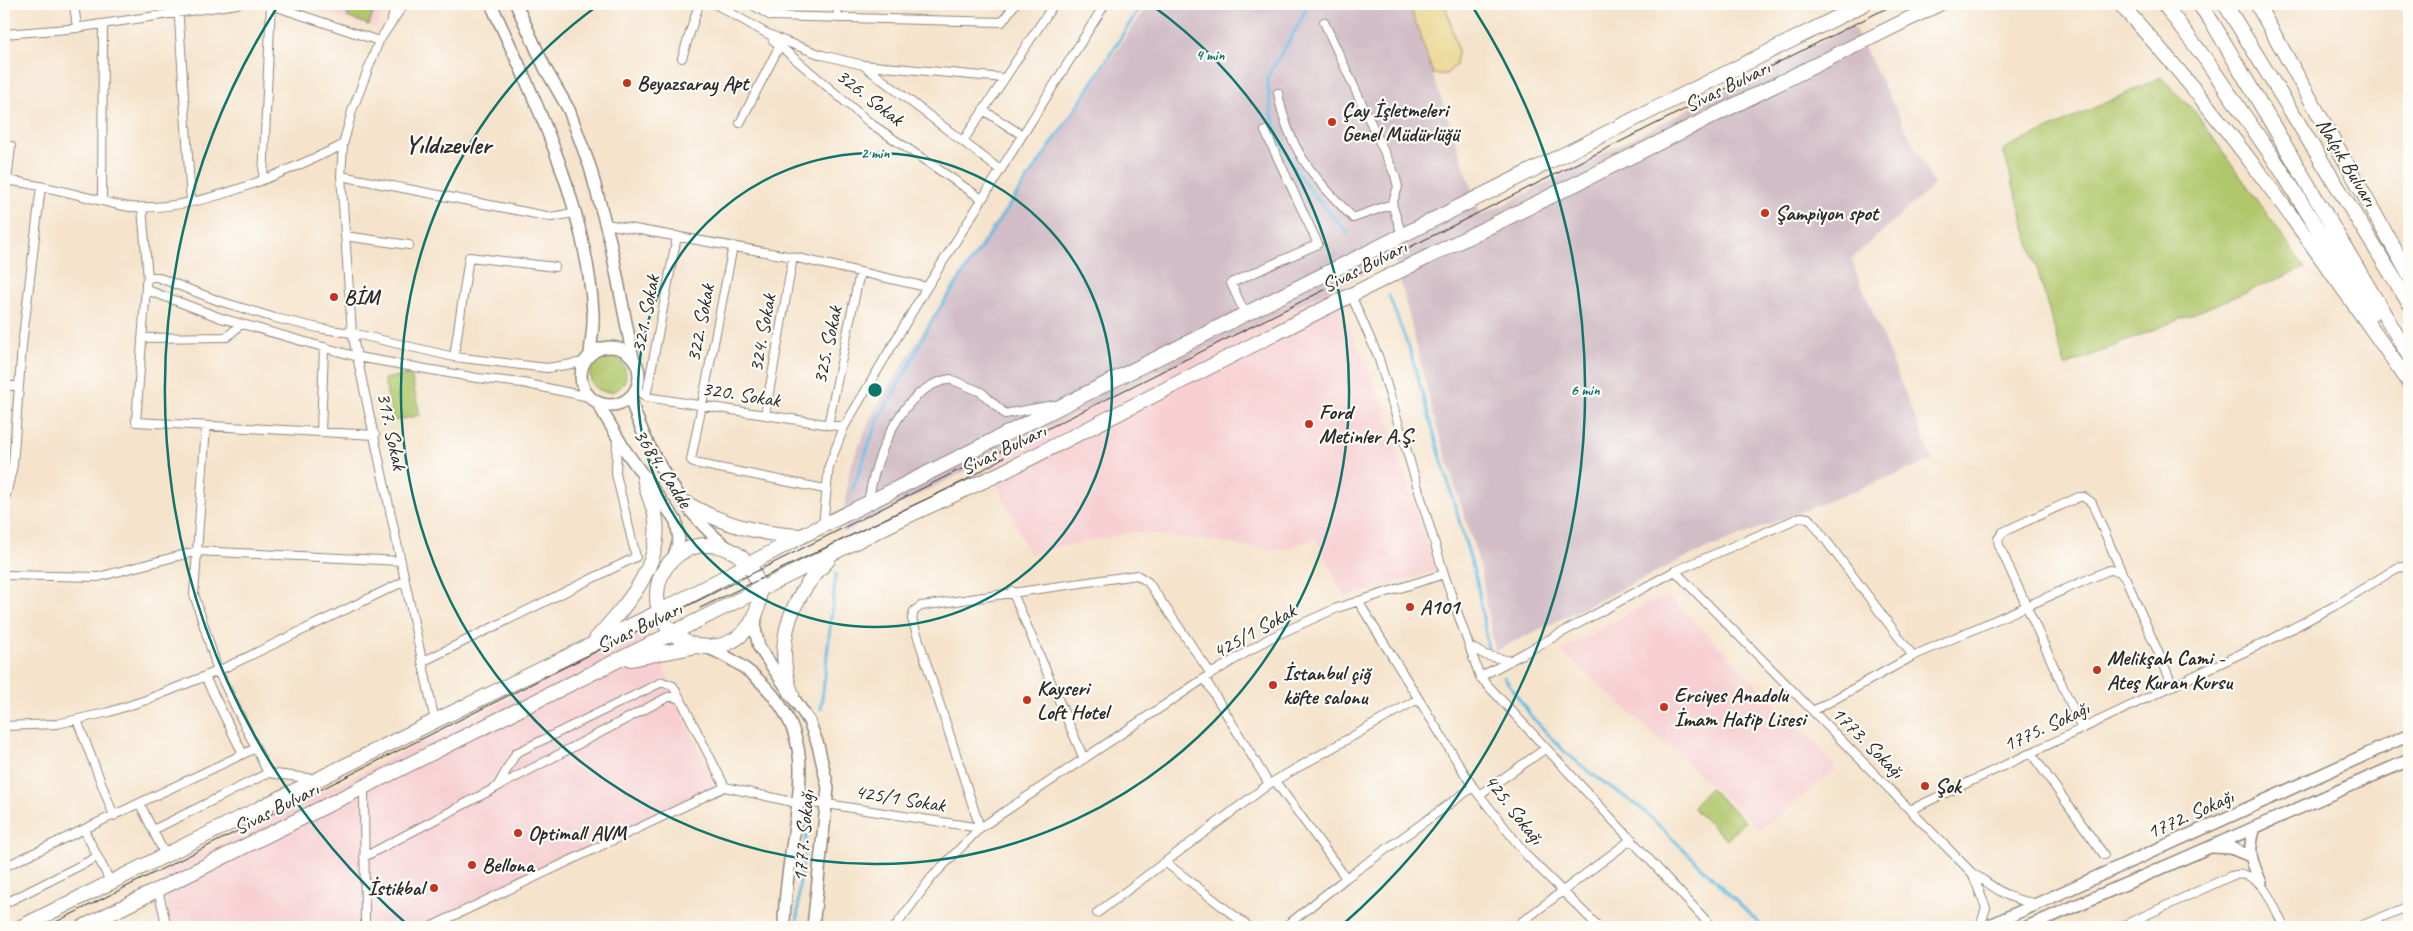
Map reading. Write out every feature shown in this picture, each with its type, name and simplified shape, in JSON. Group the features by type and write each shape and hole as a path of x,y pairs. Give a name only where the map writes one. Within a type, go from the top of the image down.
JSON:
{"highway":[{"name":"Sivas Bulvarı","path":"21,927 316,779 659,612 802,536 1864,4"},
{"name":"Sivas Bulvarı","path":"83,927 613,662 901,520 1001,473 1351,295 1939,4"},
{"path":"2120,4 2187,80 2255,164 2409,382"},
{"path":"2164,4 2206,60 2288,180 2344,268 2409,382"},
{"path":"2199,4 2212,22 2346,246 2409,356"},
{"path":"2225,4 2250,42"},
{"path":"2231,4 2250,42"},
{"path":"2257,4 2409,274"},
{"name":"Nalçık Bulvarı","path":"2250,42 2409,302"},
{"path":"592,644 632,596 650,562 655,542 656,523 644,477"},
{"path":"686,503 716,519 746,530 775,535 802,536"},
{"path":"613,662 701,646 724,645 740,637 756,616 759,590 749,564 728,548 701,545 684,550 664,568 658,585 659,612 673,633 688,643 701,646"},
{"path":"792,695 784,663 784,642 787,623 804,588 834,554"}],"street":[{"path":"74,4 77,28"},
{"path":"4,34 77,28 178,8 237,4"},
{"path":"263,179 269,4 379,41"},
{"path":"392,20 395,4"},
{"name":"317. Sokak","path":"404,4 379,41 352,111 343,145 341,176 352,333 435,721"},
{"path":"491,4 553,145 589,271 594,314 587,358 580,380 593,400"},
{"path":"147,283 150,291 241,324 358,357 477,378 523,383 593,400 606,405 616,405 633,393 639,376 633,358 630,332 606,224 590,167 569,110 545,68 516,4"},
{"path":"682,58 699,4"},
{"path":"715,4 766,34 822,55 863,65 1004,78"},
{"path":"751,4 770,16 1002,22 1015,4"},
{"path":"838,4 838,18"},
{"path":"962,141 1054,4"},
{"path":"824,526 825,489 832,455 844,427 927,286 1105,4"},
{"path":"178,8 190,202"},
{"path":"1324,22 1395,175 1398,188 1392,204 1402,235"},
{"path":"102,201 103,24"},
{"name":"326. Sokak","path":"766,34 870,123 982,199"},
{"path":"740,124 780,45"},
{"path":"863,65 1000,170"},
{"path":"1278,93 1289,133 1303,162 1312,175 1353,218 1392,204"},
{"path":"983,110 1022,135"},
{"path":"1245,314 1231,283 1318,244 1265,131"},
{"path":"4,145 11,146 6,180 41,186 102,201 142,207 190,202 263,179 343,145"},
{"path":"341,176 551,217 574,214"},
{"path":"4,503 13,465 19,386 41,186"},
{"path":"142,207 147,283 136,422 375,435"},
{"path":"606,224 793,257 927,286"},
{"path":"345,236 409,244"},
{"name":"321. Sokak","path":"646,397 677,236"},
{"name":"322. Sokak","path":"733,246 690,458 692,462 825,489"},
{"path":"454,357 469,257 554,267"},
{"name":"324. Sokak","path":"765,415 793,257"},
{"name":"325. Sokak","path":"828,425 860,272"},
{"path":"147,283 157,277 219,301 275,318 323,329 352,333 454,357 547,368 587,358 608,347 617,348 633,358"},
{"path":"1351,295 1378,356 1444,574 1480,677 1712,927"},
{"path":"142,338 227,336 241,324"},
{"path":"321,432 324,347"},
{"path":"868,503 874,472 884,444 906,409 929,386 950,379 981,392 1005,414 1066,403"},
{"path":"4,386 19,386"},
{"name":"320. Sokak","path":"633,393 646,397 844,427"},
{"name":"3684. Cadde","path":"633,393 635,415 650,446 703,526 728,548"},
{"name":"3684. Cadde","path":"593,400 678,526 679,540 672,559"},
{"path":"206,426 194,594 218,671 268,773"},
{"path":"422,662 636,557 616,474 617,433"},
{"path":"2082,729 1999,545 1999,536 2003,532 2079,497 2088,498 2092,503 2173,686"},
{"path":"1480,677 1675,571 1797,517 1804,517 1813,523 1913,656"},
{"path":"4,575 98,577 197,551 401,561"},
{"name":"1775. Sokağı","path":"1910,810 2307,621 2397,568 2409,566"},
{"path":"1813,711 1913,656 2109,570 2122,573"},
{"name":"1773. Sokağı","path":"1675,571 1972,873 2005,896 2019,901 2038,903"},
{"name":"425/1 Sokak","path":"724,787 797,803 827,804 980,828 1245,652 1296,625 1358,601 1444,574"},
{"path":"894,927 932,878 980,828 912,619 913,615 921,606 1132,576 1141,576 1148,582 1208,676 1272,783 1346,878"},
{"path":"4,726 57,724 128,707 205,677 405,580"},
{"path":"1012,592 1084,759"},
{"name":"425. Sokağı","path":"1358,601 1473,787 1528,857 1599,927"},
{"name":"1777. Sokağı","path":"756,616 755,629 759,647 809,721 818,746 828,788 813,927"},
{"name":"1777. Sokağı","path":"701,646 730,658 752,672 770,690 781,706 798,749 800,772 784,927"},
{"path":"1469,646 1486,655 1510,661"},
{"path":"205,677 243,754"},
{"path":"430,927 724,787 673,686 662,682 516,753 497,787"},
{"path":"364,857 668,697 675,697 681,700"},
{"path":"1097,913 1272,783 1418,699"},
{"path":"77,720 114,816"},
{"name":"1772. Sokağı","path":"1986,927 2409,735"},
{"path":"4,867 256,748"},
{"path":"1479,794 1545,749"},
{"path":"2032,753 2104,855"},
{"name":"1772. Sokağı","path":"2027,927 2409,760"},
{"path":"153,830 268,773 316,779"},
{"path":"364,786 365,927"},
{"path":"1285,927 1346,878 1473,787"},
{"path":"140,804 165,855"},
{"path":"2255,827 2250,842 2250,856 2261,883 2284,927"},
{"path":"84,830 110,882"},
{"path":"1515,927 1632,839"},
{"path":"2211,847 2231,848 2250,856"},
{"path":"4,904 98,857"},
{"path":"1165,862 1249,927"},
{"name":"1773. Sokağı","path":"1972,873 1981,891 1986,908 1980,927"},
{"path":"2120,927 2236,874 2248,874 2261,883"},
{"path":"158,890 167,927"},
{"path":"2358,927 2409,906"}],"shaded area":[{"path":"298,4 385,4 376,28"},
{"path":"1149,4 1364,4 1411,9 1481,216 1853,25 1934,185 1851,259 1932,460 1689,556 1495,651 1480,566 1434,418 1395,258 1129,387 844,533 845,500 850,468 871,416 932,317 995,222"},
{"path":"1332,288 1380,397 1436,571 1345,597 1316,539 1282,549 1259,549 1133,532 1029,553 986,460"},
{"path":"1670,597 1833,761 1835,769 1762,830 1561,651 1652,600"},
{"path":"646,629 717,791 432,927 171,927 162,873"}],"green space":[{"path":"352,4 376,4 369,25 347,17"},
{"path":"2161,77 2195,112 2305,268 2065,366 2003,150"},
{"path":"608,356 621,361 626,374 621,387 608,392 595,387 590,374 595,361"},
{"path":"411,374 420,415 393,421 384,379"},
{"path":"1710,788 1745,821 1727,840 1692,807"}],"sand":[{"path":"1364,4 1445,4 1458,51 1456,65 1446,74 1433,74 1411,9"}],"waterway":[{"path":"853,489 877,422 907,370 932,320 1082,99 1142,4"},
{"path":"1307,4 1300,22 1267,78 1271,111 1280,141 1294,168 1312,193 1349,234"},
{"path":"1389,296 1410,351 1477,582 1488,649"},
{"path":"821,709 836,574"},
{"path":"1504,677 1531,716 1564,751 1592,774 1642,809 1763,927"},
{"path":"797,927 799,888 809,816"}],"tram line":[{"path":"46,927 955,472 1009,448 1895,4"},
{"path":"700,608 966,480 1004,457"}],"place":[{"name":"Beyazsaray Apt","path":"627,83"},
{"name":"Çay İşletmeleri Genel Müdürlüğü","path":"1332,122"},
{"name":"Şampiyon spot","path":"1765,213"},
{"name":"BİM","path":"334,297"},
{"name":"Ford Metinler A.Ş.","path":"1309,424"},
{"name":"A101","path":"1410,607"},
{"name":"Melikşah Cami - Ateş Kuran Kursu","path":"2097,670"},
{"name":"İstanbul çiğ köfte salonu","path":"1273,685"},
{"name":"Kayseri Loft Hotel","path":"1027,700"},
{"name":"Erciyes Anadolu İmam Hatip Lisesi","path":"1664,707"},
{"name":"Şok","path":"1925,786"},
{"name":"Optimall AVM","path":"518,833"},
{"name":"Bellona","path":"472,865"},
{"name":"İstikbal","path":"434,888"}],"district":[{"name":"Yıldızevler","path":"448,144"}]}
